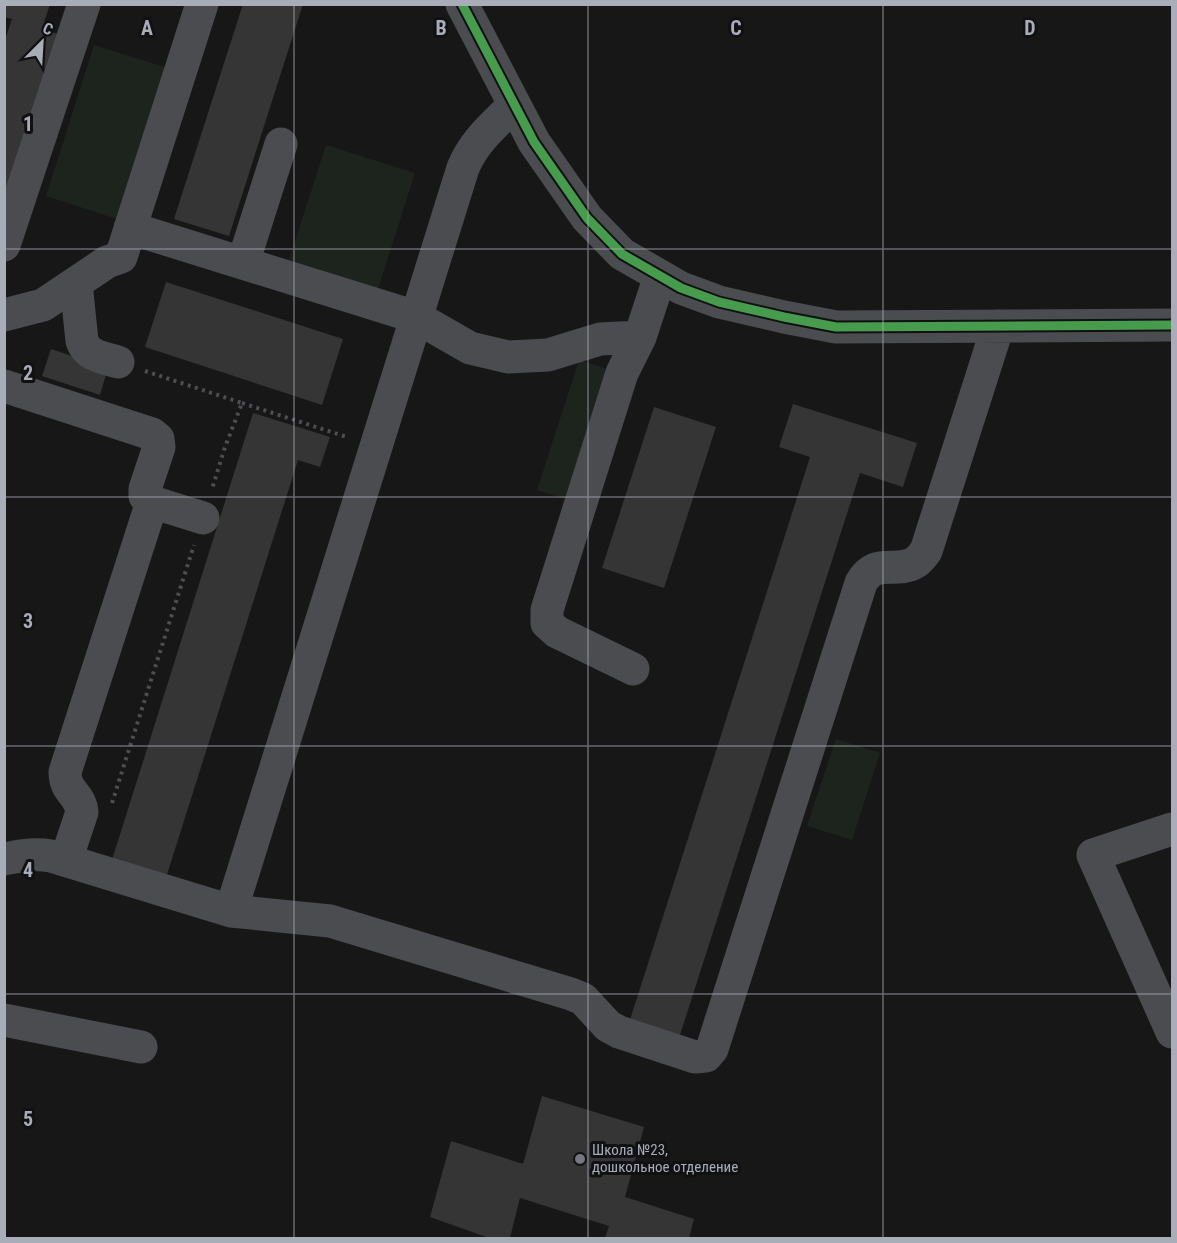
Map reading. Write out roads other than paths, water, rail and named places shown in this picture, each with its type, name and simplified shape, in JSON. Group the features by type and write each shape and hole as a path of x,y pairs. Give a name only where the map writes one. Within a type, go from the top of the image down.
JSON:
{"street":[{"path":"4,245 84,4"},
{"path":"4,315 43,305 107,262 121,256 202,4"},
{"path":"462,4 534,142 587,218 622,254 681,288 719,303 836,327 1173,325"},
{"path":"231,911 463,168 479,140 514,105"},
{"path":"243,263 281,144"},
{"path":"130,228 416,317 470,348 508,357 548,355 600,339 640,337"},
{"path":"633,669 557,632 548,623 547,610 622,373 640,337 660,276"},
{"path":"76,283 82,341 85,349 118,362"},
{"path":"4,859 39,854 66,860 231,911 330,921 571,994 583,999 608,1026 620,1032 695,1057 706,1056 712,1049 861,583 867,573 879,567 906,566 916,562 926,551 998,326"},
{"path":"4,386 152,434 158,439 159,447 145,489 145,496 152,502 203,518"},
{"path":"66,860 82,812 78,799 65,781 65,772 152,502"},
{"path":"1173,829 1093,855 1173,1032"},
{"path":"4,1020 141,1047"}],"place":[{"name":"Школа №23, дошкольное отделение","path":"580,1159"}]}
